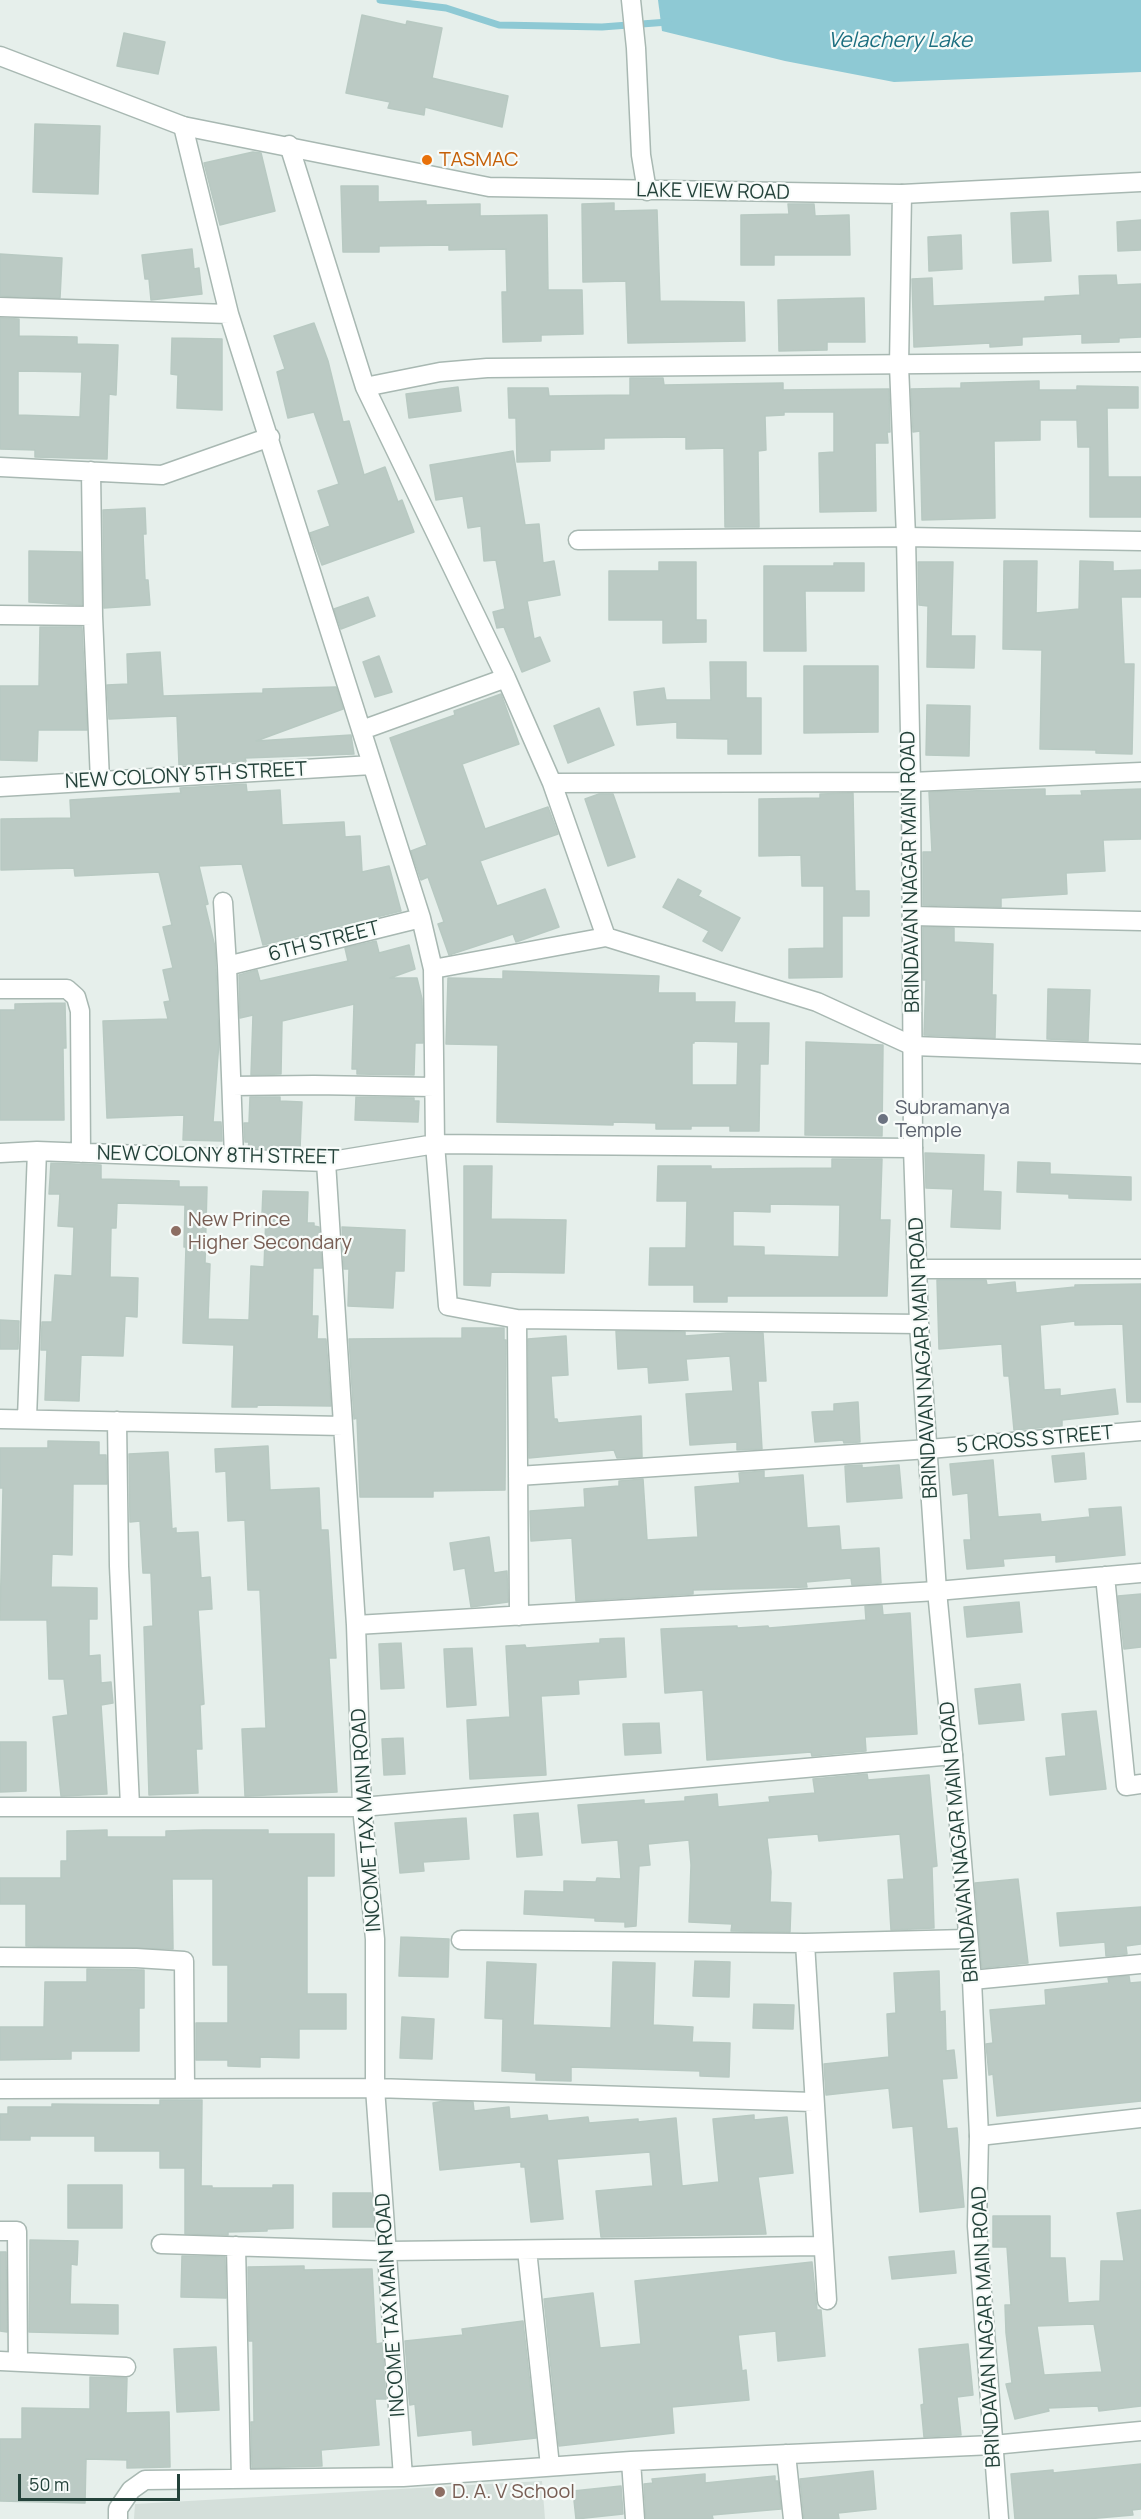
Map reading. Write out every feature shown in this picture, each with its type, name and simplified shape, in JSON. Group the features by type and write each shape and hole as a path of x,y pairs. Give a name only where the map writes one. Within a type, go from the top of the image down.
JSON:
{"street":[{"path":"631,0 636,48 640,155 647,191"},
{"name":"LAKE VIEW ROAD","path":"0,56 183,126 289,145 489,187 902,194 1141,182"},
{"path":"183,126 229,314 270,437 421,918 433,969 435,1144 448,1306 517,1319 919,1324"},
{"path":"289,145 365,387 506,678 552,783 606,938"},
{"name":"BRINDAVAN NAGAR MAIN ROAD","path":"902,194 898,365 906,537 911,782 913,1148 919,1324 937,1591 972,1980 979,2136 977,2226 999,2519"},
{"path":"0,307 229,314"},
{"path":"365,387 440,372 487,368 1141,362"},
{"path":"0,467 162,475 270,437"},
{"path":"91,471 93,616 100,781"},
{"path":"578,540 906,537 1141,541"},
{"path":"0,615 93,616"},
{"path":"362,730 506,678"},
{"name":"NEW COLONY 5TH STREET","path":"0,787 372,765"},
{"path":"552,783 911,782 1141,772"},
{"path":"223,902 234,1158"},
{"path":"912,916 1141,921"},
{"name":"6TH STREET","path":"227,966 421,918"},
{"path":"433,969 606,938 817,1002 913,1046 1141,1053"},
{"path":"0,989 67,989 76,997 80,1011 81,1153"},
{"path":"232,1086 314,1085 434,1088"},
{"name":"NEW COLONY 8TH STREET","path":"0,1153 37,1151 326,1162 435,1144 913,1148"},
{"path":"27,1418 37,1151"},
{"name":"INCOME TAX MAIN ROAD","path":"326,1162 356,1625 362,1807 375,1939 375,2088 403,2477"},
{"path":"918,1269 1141,1269"},
{"path":"517,1319 519,1616"},
{"path":"0,1419 343,1426"},
{"path":"117,1421 119,1566 130,1806"},
{"name":"5 CROSS STREET","path":"518,1476 929,1449 1141,1431"},
{"path":"356,1625 937,1591 1141,1573"},
{"path":"1105,1576 1126,1786 1141,1784"},
{"path":"0,1807 362,1807 953,1755"},
{"path":"461,1940 805,1943 967,1939"},
{"path":"805,1943 827,2300"},
{"path":"0,1957 136,1958 184,1961 185,2088"},
{"path":"972,1980 1141,1964"},
{"path":"0,2089 375,2088 813,2102"},
{"path":"979,2136 1141,2118"},
{"path":"0,2231 17,2231 9,2361 126,2367"},
{"path":"161,2244 388,2251 822,2246"},
{"path":"236,2246 241,2479"},
{"path":"527,2250 550,2466"},
{"path":"118,2519 118,2510 131,2490 145,2480 403,2477 631,2461 993,2445 1141,2431"},
{"path":"786,2454 793,2519"},
{"path":"631,2461 635,2519"}],"shaded area":[{"name":"D. A. V School","path":"542,2481 545,2519 134,2519 135,2504"}],"water":[{"name":"Velachery Lake","path":"658,0 1141,0 1141,72 894,82 785,61 662,31"}],"building":[{"path":"362,15 406,25 407,21 442,28 432,78 508,96 502,127 425,107 424,115 388,108 390,102 346,93"},
{"path":"124,33 165,42 158,74 117,66"},
{"path":"35,124 100,126 98,194 33,192"},
{"path":"253,152 261,153 275,211 220,225 204,163"},
{"path":"341,186 378,186 378,202 426,201 426,205 480,204 480,216 547,215 548,290 582,290 583,334 541,335 541,341 503,342 502,292 507,292 506,249 449,250 449,245 379,246 379,252 343,252"},
{"path":"614,203 614,211 657,210 660,301 744,302 745,341 628,343 626,281 583,282 582,204"},
{"path":"788,204 814,204 815,216 849,215 850,255 774,255 774,265 741,265 741,215 789,214"},
{"path":"1048,211 1051,261 1013,263 1011,213"},
{"path":"1141,220 1141,250 1118,251 1117,222"},
{"path":"961,235 962,269 929,271 928,237"},
{"path":"192,249 194,269 199,268 202,294 151,300 149,279 145,279 142,255"},
{"path":"0,254 62,258 60,298 0,296"},
{"path":"1116,275 1117,285 1141,284 1141,337 1119,338 1119,342 1082,343 1082,334 1022,337 1022,345 990,347 990,343 914,347 912,279 932,278 933,306 1045,301 1045,297 1080,295 1079,276"},
{"path":"864,298 865,342 827,342 827,350 779,351 778,300"},
{"path":"0,318 19,319 19,336 77,337 77,344 118,345 116,395 109,394 107,459 35,457 35,450 0,449","holes":["18,371 82,372 80,417 18,415"]},
{"path":"314,323 328,361 343,422 349,421 364,475 385,467 398,502 402,500 414,532 322,565 310,533 330,526 318,491 339,484 314,412 288,418 277,372 285,369 274,336"},
{"path":"172,338 222,339 222,410 177,408 178,375 171,374"},
{"path":"630,378 663,378 664,385 783,383 783,390 889,389 888,443 875,443 876,511 820,512 819,453 834,452 834,412 784,412 784,415 765,416 766,450 758,451 759,527 725,527 724,448 686,449 686,437 604,438 604,449 550,450 550,461 517,462 516,418 509,418 508,388 548,388 549,396 630,395"},
{"path":"1039,381 1039,390 1077,390 1077,386 1138,387 1138,408 1107,408 1108,477 1141,477 1141,517 1090,517 1090,447 1078,447 1077,420 1040,420 1040,440 994,441 995,518 922,520 920,431 913,432 911,389 961,388 961,383"},
{"path":"458,387 461,411 409,418 406,394"},
{"path":"513,451 525,525 539,524 543,563 554,561 560,595 527,601 534,639 540,637 550,661 522,672 504,627 497,628 493,612 505,609 496,560 484,561 481,526 468,528 463,496 436,500 430,465"},
{"path":"145,508 146,534 143,534 145,580 148,580 150,605 104,608 103,510"},
{"path":"29,551 81,552 82,605 29,602"},
{"path":"1004,561 1037,561 1036,613 1079,609 1080,561 1113,562 1113,571 1141,570 1141,597 1121,597 1124,664 1134,664 1132,754 1096,753 1096,750 1040,749 1042,650 1003,649"},
{"path":"659,562 696,562 696,620 706,620 706,642 663,643 663,620 609,620 609,571 659,571"},
{"path":"918,562 953,562 951,636 975,636 974,668 927,667 928,606 919,605"},
{"path":"834,563 864,563 864,591 805,591 806,651 764,651 764,566 834,566"},
{"path":"368,597 375,616 341,629 334,609"},
{"path":"40,627 82,627 87,730 38,730 37,761 0,760 0,686 39,686"},
{"path":"160,652 163,696 263,693 263,689 336,687 343,709 256,741 351,735 354,754 245,758 246,761 179,765 177,716 109,719 107,685 128,684 127,654"},
{"path":"379,656 392,692 375,697 363,662"},
{"path":"710,662 746,662 746,698 761,698 761,754 728,754 728,739 677,738 677,722 637,725 634,692 664,688 666,700 711,700"},
{"path":"804,666 878,666 878,732 804,733"},
{"path":"501,694 519,744 462,764 485,829 548,807 558,834 480,861 497,906 545,889 559,927 516,942 513,934 449,955 438,924 444,922 428,877 421,880 411,851 427,845 390,738 455,715 454,711"},
{"path":"927,705 970,706 969,756 926,755"},
{"path":"599,708 614,745 568,763 554,726"},
{"path":"246,784 247,792 280,790 282,825 344,822 345,837 360,836 362,872 389,866 401,911 263,945 242,864 199,866 215,947 219,1042 213,1122 221,1122 222,1141 183,1140 184,1115 107,1118 103,1021 168,1019 164,1002 170,1001 163,970 173,968 163,927 172,925 159,872 75,876 74,868 1,870 1,819 71,818 70,800 181,793 180,788"},
{"path":"1045,789 1045,796 1082,795 1081,791 1141,789 1141,839 1103,840 1105,871 1066,873 1067,894 1001,898 1001,907 923,905 923,852 932,852 929,792"},
{"path":"853,793 855,891 869,891 869,916 842,916 842,977 789,978 789,949 824,948 824,886 802,886 801,855 759,856 759,799 820,798 820,794"},
{"path":"599,794 613,794 635,857 608,866 585,799"},
{"path":"678,879 701,891 698,896 740,918 722,951 703,941 709,931 663,907"},
{"path":"923,927 954,928 954,942 993,944 992,995 996,995 995,1038 924,1035 926,980 923,980"},
{"path":"376,941 379,953 409,945 415,969 390,978 417,978 422,999 423,1043 415,1043 414,1075 357,1074 357,1069 352,1069 354,1004 282,1021 281,1074 251,1075 253,1015 240,1018 239,975 257,970 260,981 348,961 345,948"},
{"path":"503,971 659,976 658,993 695,993 695,1002 735,1002 734,1023 769,1023 768,1064 760,1064 759,1131 730,1131 730,1126 656,1129 656,1123 613,1122 613,1125 497,1122 498,1045 446,1044 448,978 503,979","holes":["694,1041 738,1042 737,1085 692,1085 692,1043"]},
{"path":"1048,989 1090,990 1088,1041 1047,1039"},
{"path":"65,1003 64,1120 0,1120 0,1010 15,1010 15,1004"},
{"path":"806,1042 883,1045 882,1136 805,1135"},
{"path":"250,1097 280,1097 280,1101 302,1102 300,1149 248,1148 249,1142 245,1142 244,1123 249,1123"},
{"path":"356,1097 414,1098 414,1101 419,1101 418,1122 355,1120"},
{"path":"925,1153 984,1155 983,1191 1001,1192 1000,1229 951,1227 953,1189 926,1188"},
{"path":"832,1159 882,1159 880,1220 890,1220 887,1296 727,1296 727,1302 694,1302 694,1285 649,1285 650,1248 686,1248 687,1201 657,1201 658,1166 711,1166 711,1169 832,1168","holes":["770,1204 840,1205 839,1257 764,1255 764,1247 733,1246 733,1211 770,1212"]},
{"path":"1018,1162 1050,1163 1050,1174 1131,1177 1131,1200 1069,1198 1069,1194 1017,1192"},
{"path":"51,1163 101,1165 101,1179 179,1181 179,1187 207,1187 205,1263 210,1264 208,1319 249,1320 251,1266 264,1267 266,1215 262,1215 263,1191 308,1192 307,1223 314,1223 314,1226 319,1227 322,1268 313,1268 312,1316 318,1316 317,1339 326,1339 331,1406 232,1407 234,1345 183,1343 185,1205 117,1203 116,1228 111,1228 110,1277 138,1278 137,1317 125,1316 123,1356 81,1355 79,1401 45,1400 47,1350 41,1350 42,1322 52,1322 55,1275 72,1276 74,1227 58,1226 60,1194 49,1194"},
{"path":"464,1166 492,1166 491,1219 566,1220 564,1273 491,1272 490,1286 464,1285"},
{"path":"342,1227 405,1230 404,1271 395,1271 393,1308 348,1306 349,1269 344,1269"},
{"path":"937,1280 986,1280 987,1285 1015,1282 1016,1293 1075,1287 1075,1285 1141,1284 1141,1402 1127,1402 1123,1324 1075,1325 1075,1321 1040,1325 1044,1390 1060,1389 1060,1396 1115,1389 1118,1414 1062,1420 1062,1426 1014,1430 1009,1376 1004,1376 1002,1344 939,1349"},
{"path":"0,1320 19,1321 18,1349 0,1349"},
{"path":"462,1328 504,1328 504,1340 506,1340 505,1490 433,1491 433,1497 360,1497 357,1418 354,1419 349,1339 462,1338"},
{"path":"616,1331 685,1332 685,1336 763,1333 766,1381 758,1381 762,1449 737,1450 737,1442 690,1445 686,1394 733,1391 730,1356 686,1359 688,1380 649,1383 648,1367 618,1369"},
{"path":"566,1336 568,1375 551,1376 554,1419 557,1419 558,1423 641,1416 642,1457 617,1458 614,1450 529,1458 528,1339"},
{"path":"858,1402 860,1442 844,1443 843,1440 815,1442 812,1412 834,1411 834,1404"},
{"path":"48,1441 99,1442 99,1455 106,1455 107,1484 73,1484 72,1555 52,1554 51,1587 97,1588 97,1619 89,1619 89,1656 100,1655 101,1683 111,1682 113,1703 101,1705 107,1794 61,1796 53,1717 68,1715 64,1679 49,1679 47,1620 0,1620 3,1488 0,1488 0,1448 48,1448"},
{"path":"268,1446 270,1490 319,1488 321,1530 328,1530 336,1658 329,1658 337,1792 245,1796 242,1729 266,1728 260,1590 248,1590 245,1520 228,1521 226,1471 216,1472 215,1449"},
{"path":"168,1452 172,1529 176,1528 176,1533 198,1532 201,1578 210,1577 212,1609 198,1610 204,1704 200,1705 202,1749 196,1749 198,1793 149,1795 144,1627 153,1626 151,1573 143,1573 140,1521 130,1522 129,1454"},
{"path":"1084,1453 1086,1479 1055,1482 1052,1456"},
{"path":"993,1460 998,1517 1040,1514 1041,1522 1090,1517 1089,1509 1121,1507 1125,1555 1056,1562 1056,1555 1003,1559 1004,1566 967,1569 964,1540 971,1540 968,1493 953,1495 950,1464"},
{"path":"862,1465 862,1468 899,1465 902,1498 847,1502 845,1466"},
{"path":"764,1471 764,1478 803,1475 807,1528 839,1526 841,1550 879,1548 881,1583 852,1585 851,1578 806,1582 807,1587 693,1590 693,1594 576,1601 572,1538 531,1541 530,1511 585,1507 584,1489 619,1486 619,1481 643,1479 647,1540 698,1537 695,1487 740,1483 739,1473"},
{"path":"489,1537 494,1573 507,1571 508,1602 471,1607 465,1568 454,1570 450,1543"},
{"path":"1141,1594 1141,1647 1124,1649 1118,1596"},
{"path":"1019,1602 1022,1632 967,1637 964,1607"},
{"path":"882,1605 883,1615 910,1613 917,1734 865,1737 866,1751 812,1756 811,1752 707,1760 703,1690 665,1693 661,1629 737,1626 737,1628 768,1626 769,1628 866,1620 865,1606"},
{"path":"624,1638 626,1677 578,1680 579,1694 541,1696 546,1775 470,1779 467,1720 510,1717 506,1646 525,1645 526,1648 600,1643 600,1639"},
{"path":"401,1643 404,1688 381,1689 379,1644"},
{"path":"472,1648 476,1705 447,1707 444,1649"},
{"path":"1020,1684 1024,1720 979,1724 975,1689"},
{"path":"1096,1711 1106,1789 1050,1795 1046,1758 1066,1756 1062,1714"},
{"path":"659,1723 661,1753 625,1755 623,1724"},
{"path":"403,1738 405,1774 384,1775 382,1739"},
{"path":"0,1742 26,1742 26,1791 0,1792"},
{"path":"867,1774 868,1780 929,1775 937,1866 932,1867 934,1928 891,1930 888,1880 904,1879 900,1834 819,1841 818,1834 767,1838 771,1872 770,1902 791,1903 790,1932 731,1931 732,1924 689,1922 691,1865 689,1840 648,1844 650,1865 639,1866 636,1926 625,1927 625,1922 595,1921 595,1918 524,1914 525,1891 564,1892 564,1881 596,1882 597,1878 621,1879 618,1840 582,1843 578,1805 644,1800 644,1804 685,1801 685,1797 717,1794 718,1807 770,1802 769,1797 815,1793 813,1779"},
{"path":"538,1813 542,1855 517,1857 514,1815"},
{"path":"466,1818 469,1859 423,1862 424,1871 400,1873 395,1823"},
{"path":"107,1830 107,1837 166,1837 166,1831 203,1830 268,1830 268,1834 334,1834 334,1876 307,1876 307,1994 346,1994 346,2029 299,2029 299,2058 260,2057 260,2067 228,2066 228,2060 196,2060 196,2023 228,2023 228,1965 213,1965 213,1879 172,1879 173,1949 26,1946 26,1904 0,1904 0,1878 61,1878 61,1861 67,1861 67,1831"},
{"path":"1018,1879 1028,1963 982,1968 975,1883"},
{"path":"1141,1907 1141,1944 1126,1946 1127,1954 1106,1956 1105,1942 1060,1946 1057,1913"},
{"path":"401,1937 449,1939 448,1977 399,1976"},
{"path":"695,1961 730,1962 729,1997 693,1996"},
{"path":"487,1962 536,1964 533,2025 611,2028 613,1962 655,1963 653,2025 693,2027 692,2042 730,2043 729,2077 700,2076 700,2071 571,2067 571,2081 536,2080 536,2073 502,2071 503,2019 485,2018"},
{"path":"87,1969 144,1970 144,2008 139,2008 139,2051 71,2051 71,2059 0,2060 0,2027 44,2027 45,1982 87,1982"},
{"path":"939,1971 940,2012 945,2011 946,2051 954,2050 957,2078 942,2079 947,2129 957,2128 964,2207 920,2212 913,2126 893,2128 889,2088 826,2095 824,2064 889,2057 887,2014 896,2013 894,1973"},
{"path":"1129,1976 1130,1983 1141,1982 1141,2101 997,2116 993,2074 989,2075 986,2044 993,2043 990,2010 1046,2005 1045,1990 1109,1983 1108,1978"},
{"path":"754,2004 794,2005 793,2029 753,2028"},
{"path":"402,2017 434,2019 432,2059 400,2058"},
{"path":"160,2100 202,2100 201,2186 273,2188 273,2185 293,2185 293,2228 228,2232 228,2235 185,2234 185,2168 160,2168 160,2151 95,2151 95,2136 30,2136 30,2140 0,2140 0,2114 8,2114 8,2107 52,2107 52,2104 160,2105"},
{"path":"473,2102 474,2111 509,2107 510,2119 547,2115 548,2121 588,2117 589,2123 638,2119 638,2122 676,2118 682,2186 719,2182 713,2119 754,2115 754,2120 787,2117 793,2173 758,2177 766,2234 601,2237 596,2191 653,2186 650,2152 557,2159 563,2219 531,2222 525,2167 521,2167 521,2162 440,2170 433,2103"},
{"path":"68,2185 122,2185 122,2228 68,2228"},
{"path":"333,2193 371,2193 374,2227 333,2227"},
{"path":"1141,2210 1141,2406 1099,2411 1098,2406 1048,2408 1049,2411 1015,2419 1006,2384 1012,2383 1006,2333 1005,2305 1011,2305 1007,2247 993,2247 993,2216 1050,2216 1050,2258 1065,2258 1068,2303 1100,2301 1101,2261 1124,2261 1117,2213","holes":["1094,2324 1102,2372 1044,2375 1037,2326"]},
{"path":"30,2240 78,2241 77,2265 71,2264 70,2304 118,2305 118,2334 29,2332"},
{"path":"954,2251 956,2273 892,2279 889,2257"},
{"path":"0,2252 6,2252 7,2332 0,2331"},
{"path":"182,2256 225,2257 226,2298 181,2297"},
{"path":"812,2262 817,2310 821,2310 825,2356 778,2361 776,2331 738,2335 742,2371 746,2370 749,2400 672,2407 674,2433 559,2446 544,2299 593,2293 600,2348 641,2344 635,2281"},
{"path":"304,2266 304,2270 372,2269 376,2344 382,2343 386,2399 375,2399 379,2445 321,2450 322,2466 252,2468 253,2341 249,2341 248,2267"},
{"path":"523,2321 536,2438 473,2445 472,2430 418,2436 415,2404 410,2405 409,2398 405,2341 463,2335 462,2329"},
{"path":"968,2344 973,2395 957,2397 961,2435 924,2437 921,2405 924,2404 919,2349"},
{"path":"216,2347 219,2410 177,2412 174,2349"},
{"path":"90,2377 127,2378 126,2413 169,2412 170,2467 127,2468 127,2460 86,2459 85,2503 0,2501 0,2439 22,2439 22,2408 90,2409"},
{"path":"1141,2464 1141,2509 1132,2510 1133,2515 1087,2519 1015,2519 1011,2474 1053,2470 1053,2473"},
{"path":"873,2471 876,2509 838,2513 839,2519 804,2519 800,2479"},
{"path":"705,2474 705,2483 775,2476 775,2481 778,2481 781,2509 712,2515 713,2519 646,2519 644,2484 653,2483 652,2479"},
{"path":"621,2486 623,2514 576,2519 573,2491"}],"waterway":[{"path":"380,0 446,8 499,25 602,27 668,22"}],"place":[{"name":"TASMAC","path":"427,160"},
{"name":"Subramanya Temple","path":"883,1119"},
{"name":"New Prince Higher Secondary","path":"176,1231"},
{"name":"D. A. V School","path":"440,2492"}]}
